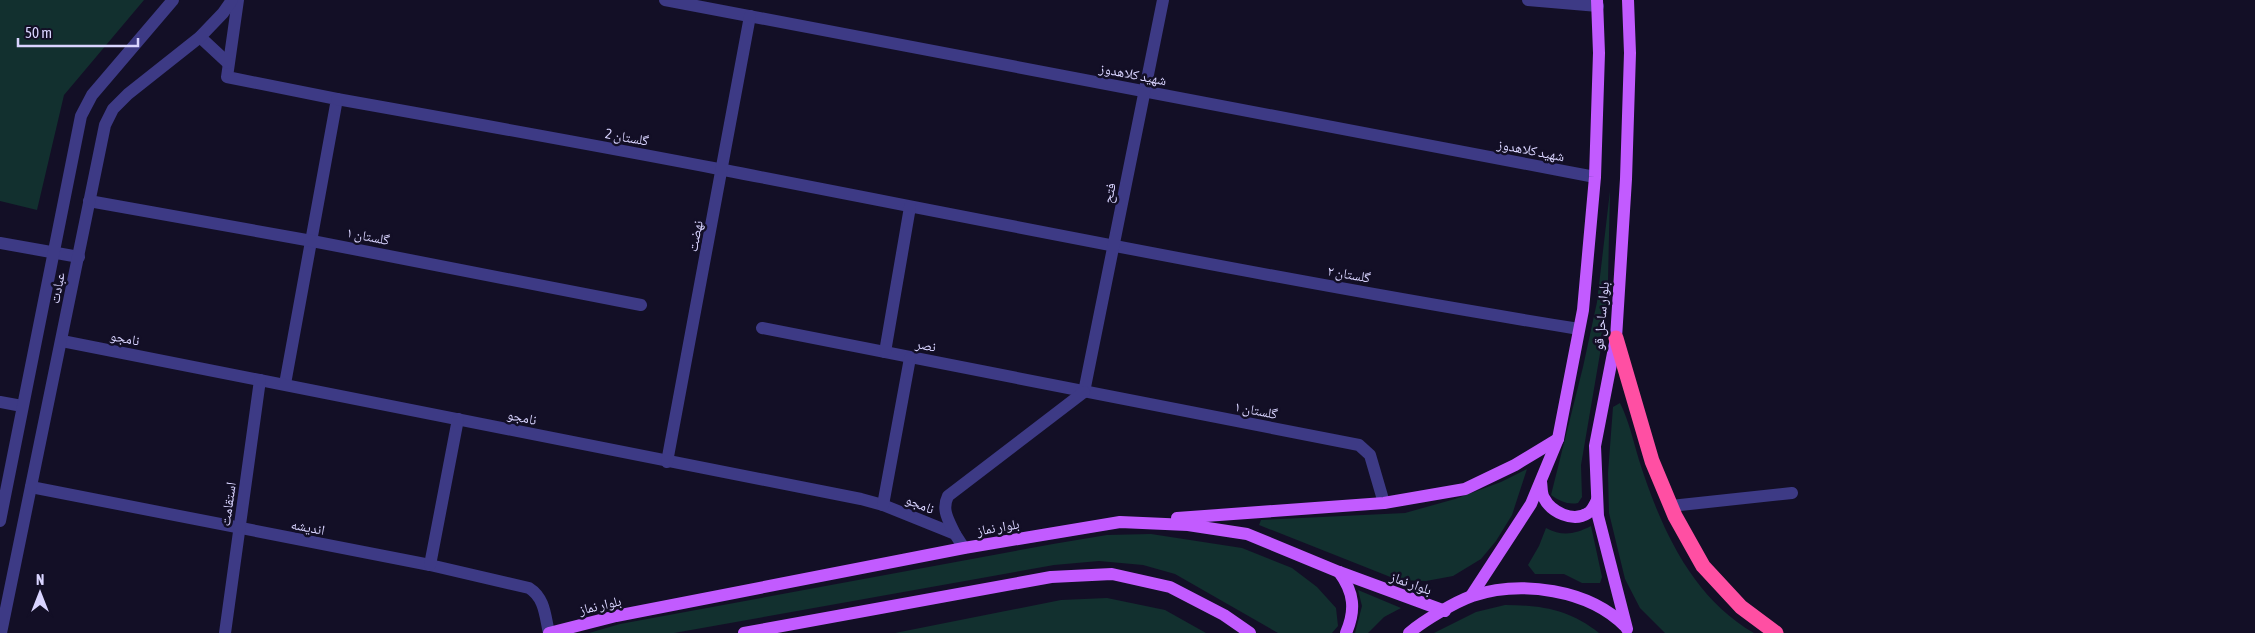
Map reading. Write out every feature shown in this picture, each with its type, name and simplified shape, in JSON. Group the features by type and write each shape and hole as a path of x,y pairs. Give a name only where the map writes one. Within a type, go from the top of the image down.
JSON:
{"highway":[{"path":"1616,338 1652,461 1671,506 1703,566 1740,607 1776,633"}],"main road":[{"name":"بلوار ساحل قو","path":"1628,0 1630,53 1626,169 1616,338 1595,446 1598,516 1628,631"},
{"name":"بلوار ساحل قو","path":"1471,596 1531,504 1558,439 1583,310 1595,177 1599,53 1598,3"},
{"path":"1120,522 1384,503 1465,489 1515,465 1558,439"},
{"path":"1541,479 1542,495 1550,508 1565,515 1579,516 1590,513 1597,500"},
{"name":"بلوار نماز","path":"549,633 616,616 964,548 1120,522 1188,525 1247,534 1339,572 1444,611"},
{"path":"1339,572 1347,582 1352,595 1352,614 1346,633"},
{"path":"744,633 1052,577 1112,574 1170,587 1224,615 1250,633"},
{"path":"1409,633 1418,625 1471,596 1508,589 1546,590 1582,599 1616,616 1628,631"}],"street":[{"name":"عبادت","path":"0,521 81,116 92,95 173,0"},
{"name":"عبادت","path":"1,633 105,125 113,109 128,94 200,37 223,14 232,0"},
{"path":"228,62 238,0"},
{"name":"شهید کلاهدوز","path":"666,0 1595,177"},
{"name":"فتح","path":"1084,392 1163,0"},
{"path":"1528,0 1598,3"},
{"name":"نهضت","path":"667,462 750,16"},
{"path":"200,37 228,62"},
{"name":"گلستان 2","path":"228,62 226,74 229,79 723,169 910,207"},
{"path":"285,384 337,99"},
{"name":"گلستان ۱","path":"89,201 312,240 641,305"},
{"path":"885,352 910,207"},
{"name":"گلستان ۲","path":"910,207 1445,307 1579,329"},
{"path":"0,243 79,257"},
{"name":"نصر","path":"762,328 1084,392"},
{"name":"نامجو","path":"62,341 861,499 882,505 955,534"},
{"path":"882,505 910,358"},
{"name":"استقامت","path":"226,633 260,380"},
{"path":"964,548 944,512 944,503 948,496 1084,392"},
{"name":"گلستان ۱","path":"1084,392 1359,445 1370,455 1384,503"},
{"path":"0,402 22,406"},
{"path":"430,565 453,418"},
{"name":"اندیشه","path":"31,487 430,565 529,588 538,593 542,600 549,633"},
{"path":"1671,506 1792,493"}],"green space":[{"path":"0,0 144,0 64,95 37,210 0,201"},
{"path":"1610,191 1608,281 1603,336 1581,465 1582,497 1578,503 1567,503 1551,495 1597,302"},
{"path":"1620,403 1647,485 1668,534 1681,558 1695,580 1712,600 1732,618 1754,633 1665,633 1640,608 1625,579 1609,513 1608,473 1613,407"},
{"path":"1527,469 1512,515 1496,541 1481,559 1453,576 1426,581 1398,580 1259,525 1261,520 1405,513 1455,499 1501,482"},
{"path":"1591,526 1602,577 1600,583 1582,583 1564,574 1535,574 1528,565 1539,546 1546,528 1558,533 1569,533"},
{"path":"1151,534 1242,548 1292,568 1317,587 1336,608 1338,626 1332,633 1278,633 1175,574 1143,565 1099,561 1054,565 674,633 589,633 620,624 1053,544 1107,535"},
{"path":"1358,590 1401,608 1384,617 1368,633 1355,633 1362,606"},
{"path":"1107,598 1165,610 1206,633 895,633 1061,600"},
{"path":"1505,605 1531,606 1555,610 1577,619 1599,633 1434,633 1476,612"}]}
